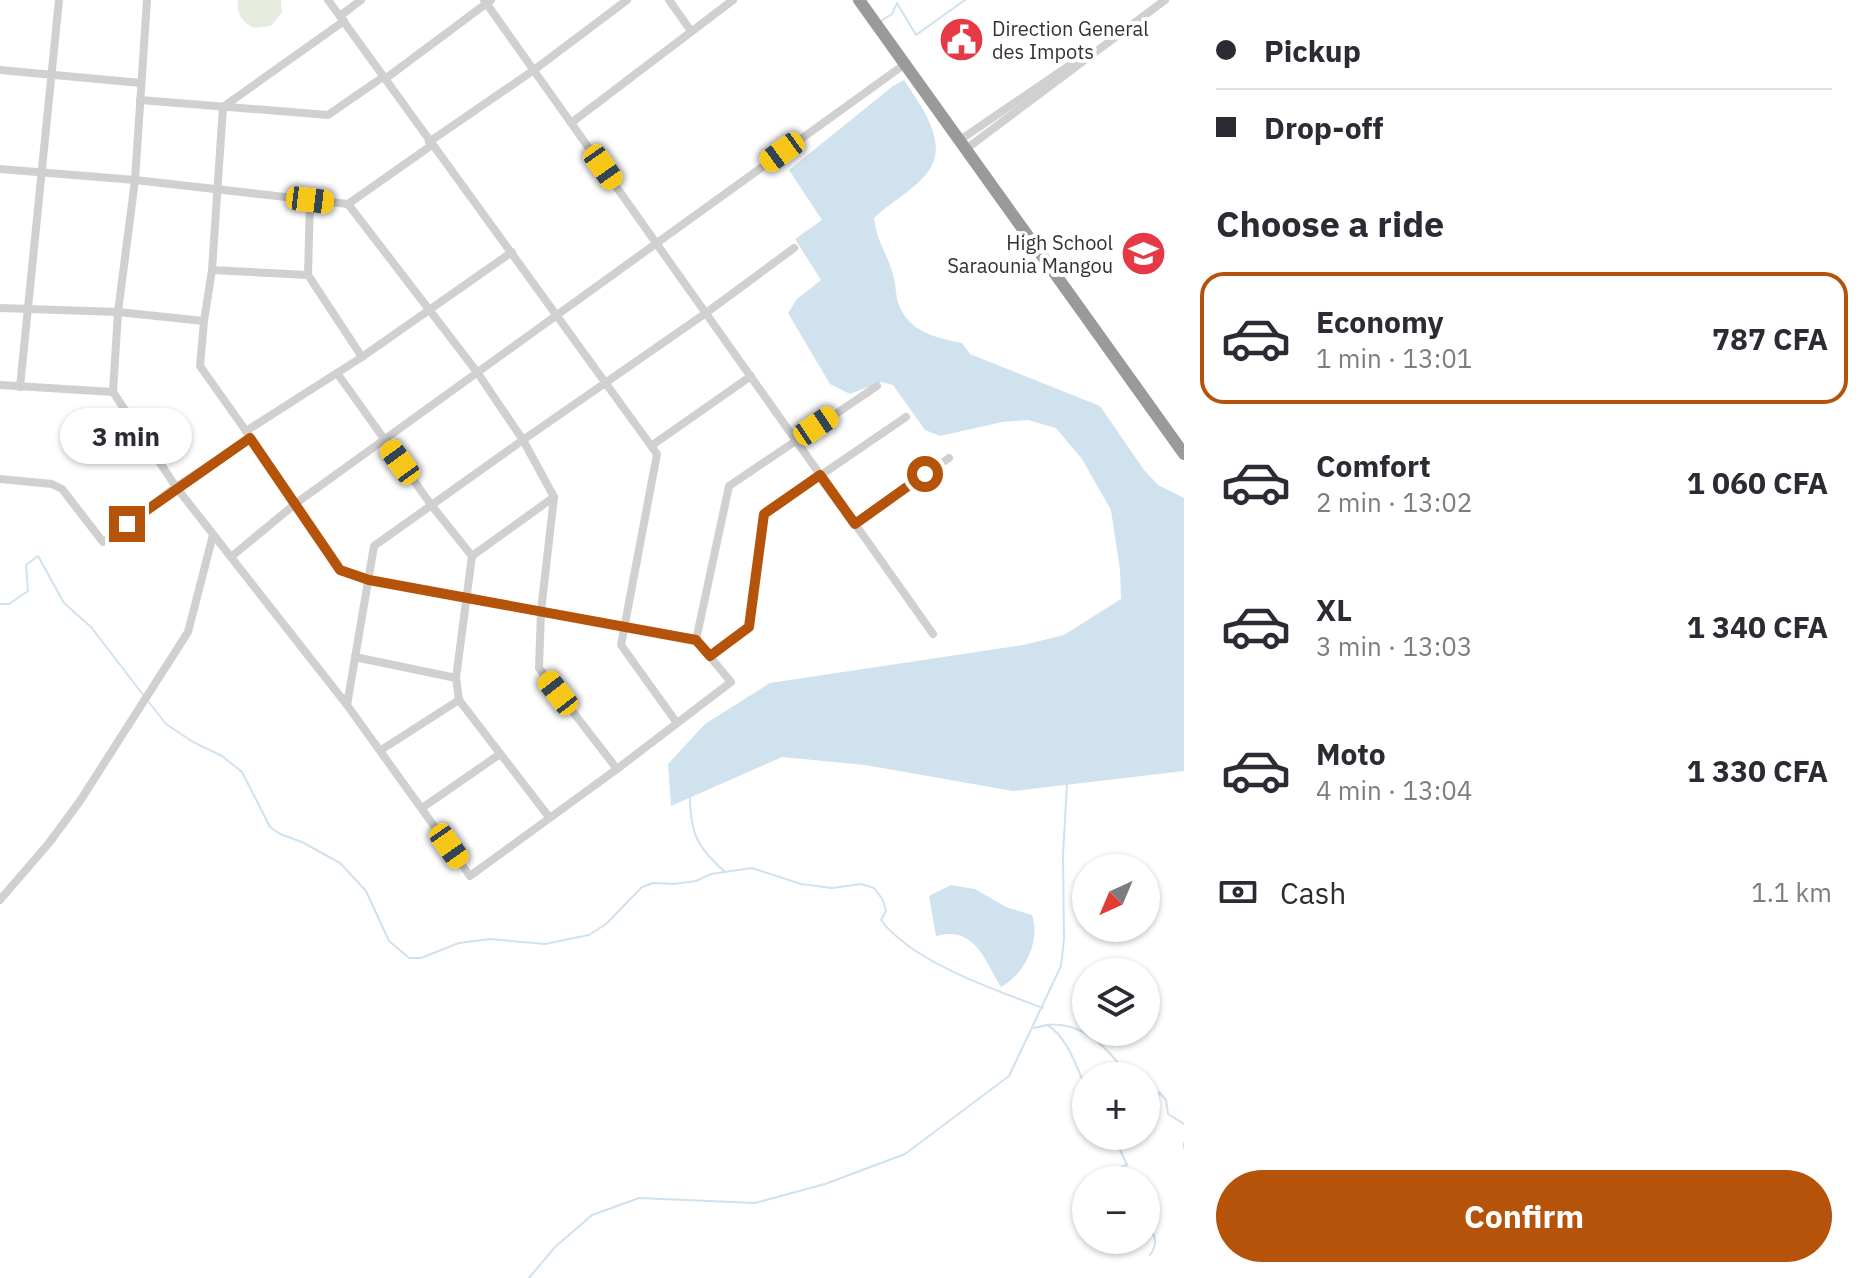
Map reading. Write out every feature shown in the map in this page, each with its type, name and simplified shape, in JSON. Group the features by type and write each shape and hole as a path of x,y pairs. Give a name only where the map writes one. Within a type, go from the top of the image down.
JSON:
{"highway":[{"path":"859,0 900,68 963,144 1184,454"}],"street":[{"path":"20,387 59,0"},
{"path":"147,0 135,180 118,312 113,392 176,487 347,705 470,876 731,682 696,640 369,580 340,570 200,366 212,270 223,107 342,19 361,0"},
{"path":"328,0 657,454 621,645 677,723"},
{"path":"0,169 135,180 348,204 627,0"},
{"path":"669,0 691,31"},
{"path":"571,123 733,0"},
{"path":"963,144 1084,54 1107,42 1165,0"},
{"path":"140,100 328,115 384,78 487,1 933,634"},
{"path":"231,557 295,504 900,68"},
{"path":"0,70 141,83"},
{"path":"310,200 308,275 362,357"},
{"path":"348,204 477,372 523,440 554,497 541,611 539,668 617,769"},
{"path":"347,705 374,546 794,248"},
{"path":"0,479 52,484 62,489 103,542 248,435 512,252"},
{"path":"212,270 308,275"},
{"path":"0,308 118,312 204,321"},
{"path":"337,373 432,506 472,556 456,678 459,700 549,817"},
{"path":"651,446 751,376"},
{"path":"0,385 113,392"},
{"path":"696,640 729,486 877,386"},
{"path":"710,656 749,627 764,514 906,417"},
{"path":"855,524 949,458"},
{"path":"472,556 554,497"},
{"path":"0,900 80,801 188,632 213,535"},
{"path":"355,657 456,678"},
{"path":"381,750 459,700"},
{"path":"422,808 500,754"}],"shaded area":[{"path":"238,0 281,0 282,12 271,26 254,28 241,17"}],"water":[{"path":"904,80 925,113 936,149 927,173 874,218 902,312 923,332 962,343 970,354 1100,406 1144,470 1158,485 1184,498 1184,771 1013,791 865,765 782,757 671,806 668,764 705,724 770,683 1023,645 1064,635 1121,599 1111,510 1082,459 1056,428 1028,420 1002,422 940,436 925,430 893,385 881,382 850,394 830,384 788,313 797,299 821,280 795,239 822,220 789,170"},
{"path":"951,885 975,889 1006,907 1032,915 1034,935 1029,956 1017,974 1001,987 984,957 969,940 949,934 936,936 929,896"}],"waterway":[{"path":"881,21 892,14 897,3 916,35 965,0"},
{"path":"0,604 9,604 28,591 26,565 38,556 64,603 91,627 144,696"},
{"path":"148,701 166,724 222,756 242,772 270,827 340,863 366,891 389,941 409,958 421,958 459,943 490,939 545,944 589,935 606,924 642,887 653,883 696,881 711,874 752,868 801,884 832,888 861,884 874,888 883,900 886,911 881,920 913,949 956,973 1043,1008"},
{"path":"529,1278 555,1247 592,1215 639,1198 755,1203 825,1184 905,1154 1009,1076 1061,966 1067,784"},
{"path":"690,796 697,838 725,872"},
{"path":"1047,1025 1072,1027 1083,1032 1104,1047 1117,1062"},
{"path":"1034,1028 1047,1025 1054,1030 1075,1062"},
{"path":"1160,1093 1166,1100 1168,1114 1184,1124"},
{"path":"1184,1143 1184,1148"},
{"path":"1120,1150 1127,1165 1124,1166"}],"place":[{"name":"Direction General des Impots","path":"961,40"},
{"name":"High School Saraounia Mangou","path":"1144,254"}],"route":[{"path":"127,524 250,438 340,570 369,580 696,640 710,656 749,627 764,514 820,475 855,524 925,474"}]}
